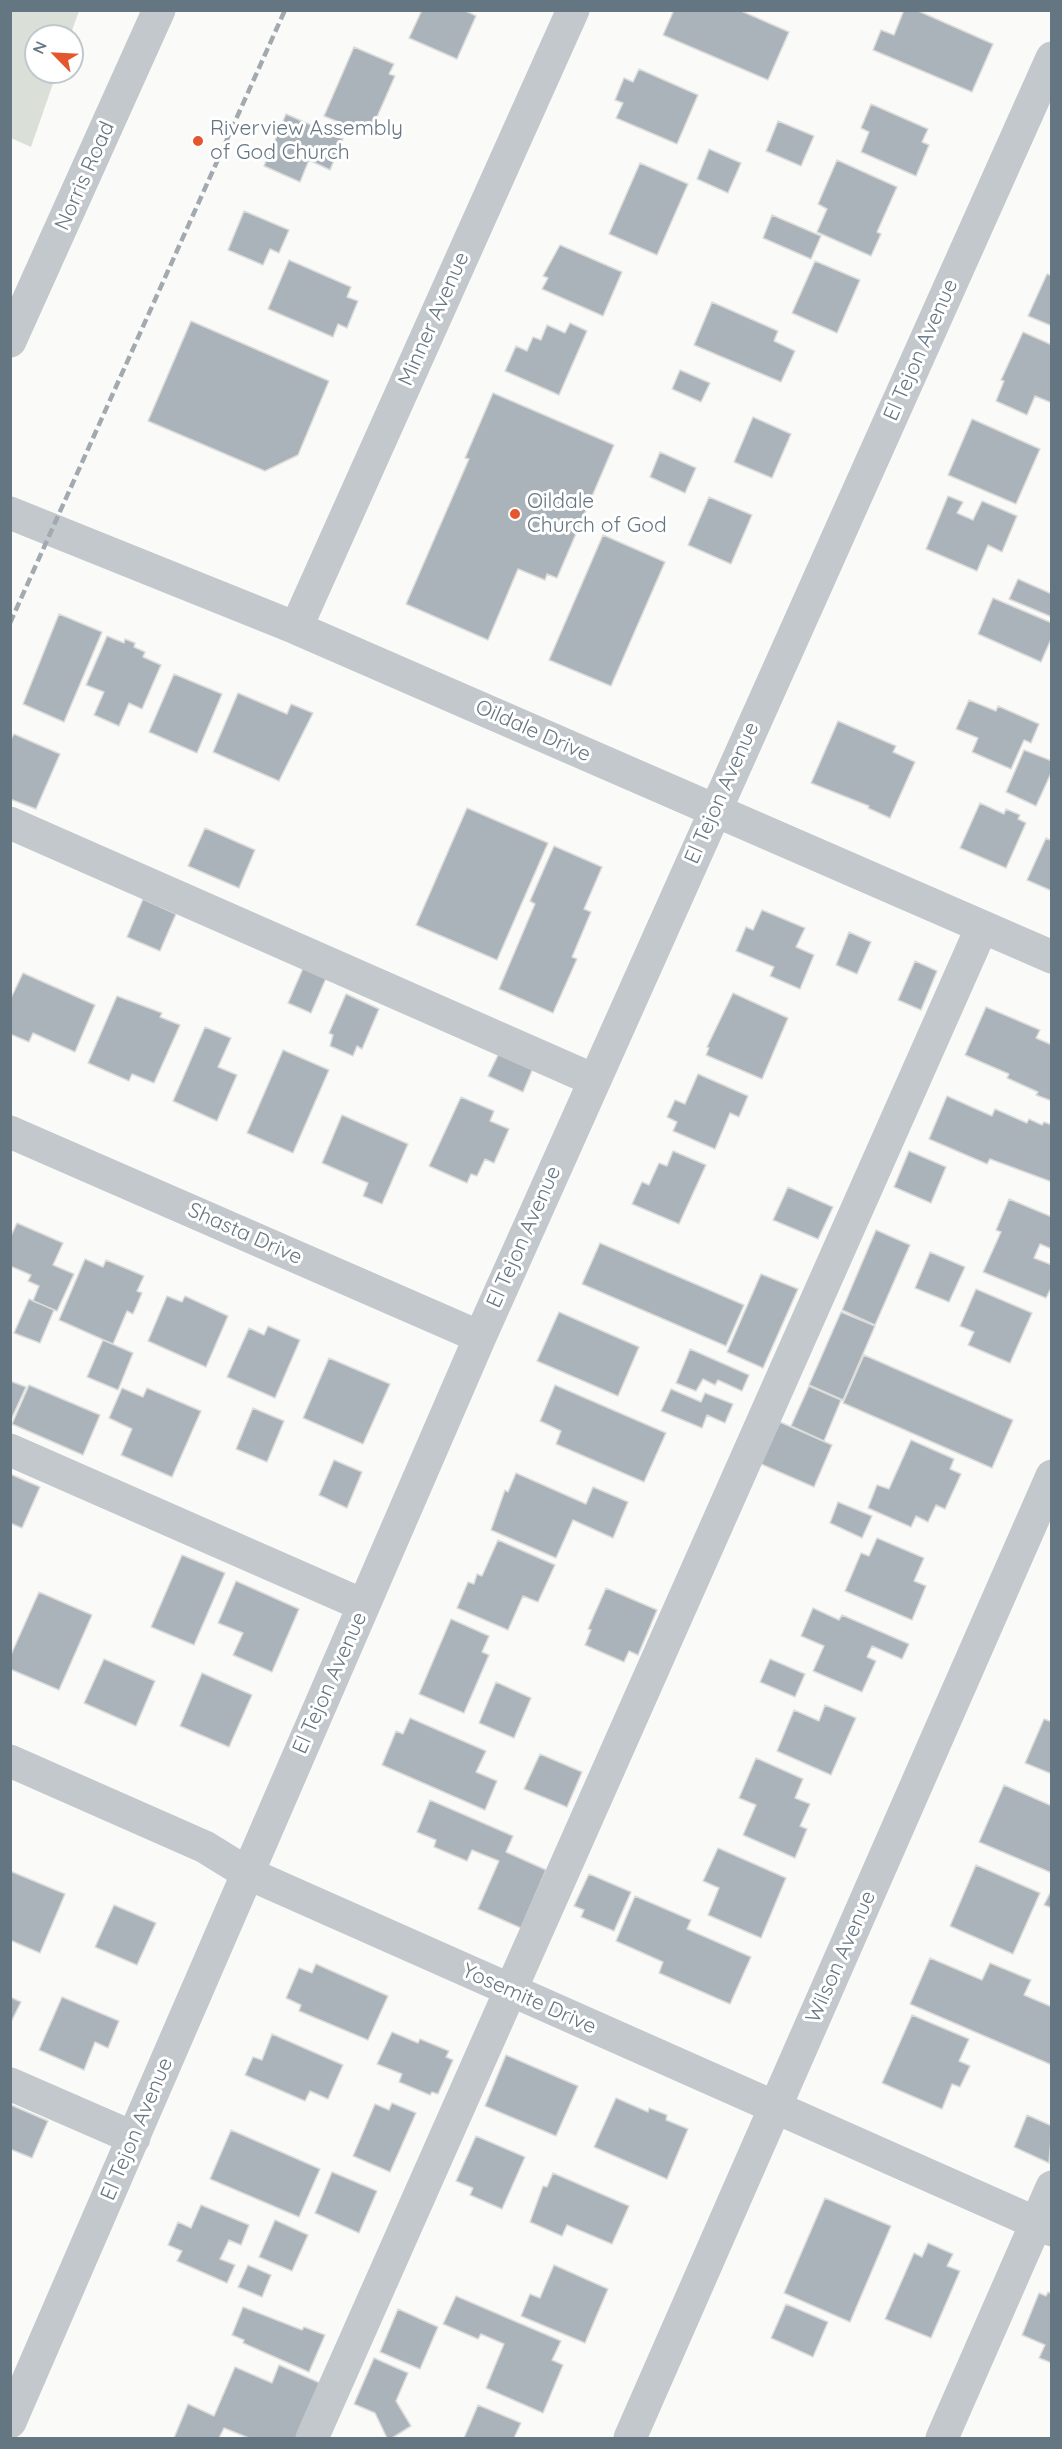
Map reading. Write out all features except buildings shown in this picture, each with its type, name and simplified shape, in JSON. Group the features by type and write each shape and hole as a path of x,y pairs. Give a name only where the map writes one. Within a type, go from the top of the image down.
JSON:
{"street":[{"name":"Norris Road","path":"10,341 159,10"},
{"name":"Minner Avenue","path":"296,628 573,10"},
{"name":"El Tejon Avenue","path":"13,2409 134,2138 480,1337 1052,58"},
{"name":"Oildale Drive","path":"10,513 296,628 1052,957"},
{"path":"10,823 594,1080"},
{"path":"312,2439 982,927"},
{"name":"Shasta Drive","path":"10,1132 480,1337"},
{"path":"10,1450 363,1605"},
{"name":"Wilson Avenue","path":"630,2439 1052,1476"},
{"name":"Yosemite Drive","path":"10,1761 205,1847 247,1873 1044,2226"},
{"path":"10,2084 134,2138"},
{"path":"942,2439 1044,2226 1052,2187"}],"shaded area":[{"path":"11,10 79,11 74,24 24,24 24,84 53,84 31,147 11,138"}],"railway":[{"path":"10,623 285,10"}],"place":[{"name":"Riverview Assembly of God Church","path":"198,141"},
{"name":"Oildale Church of God","path":"515,514"}]}
